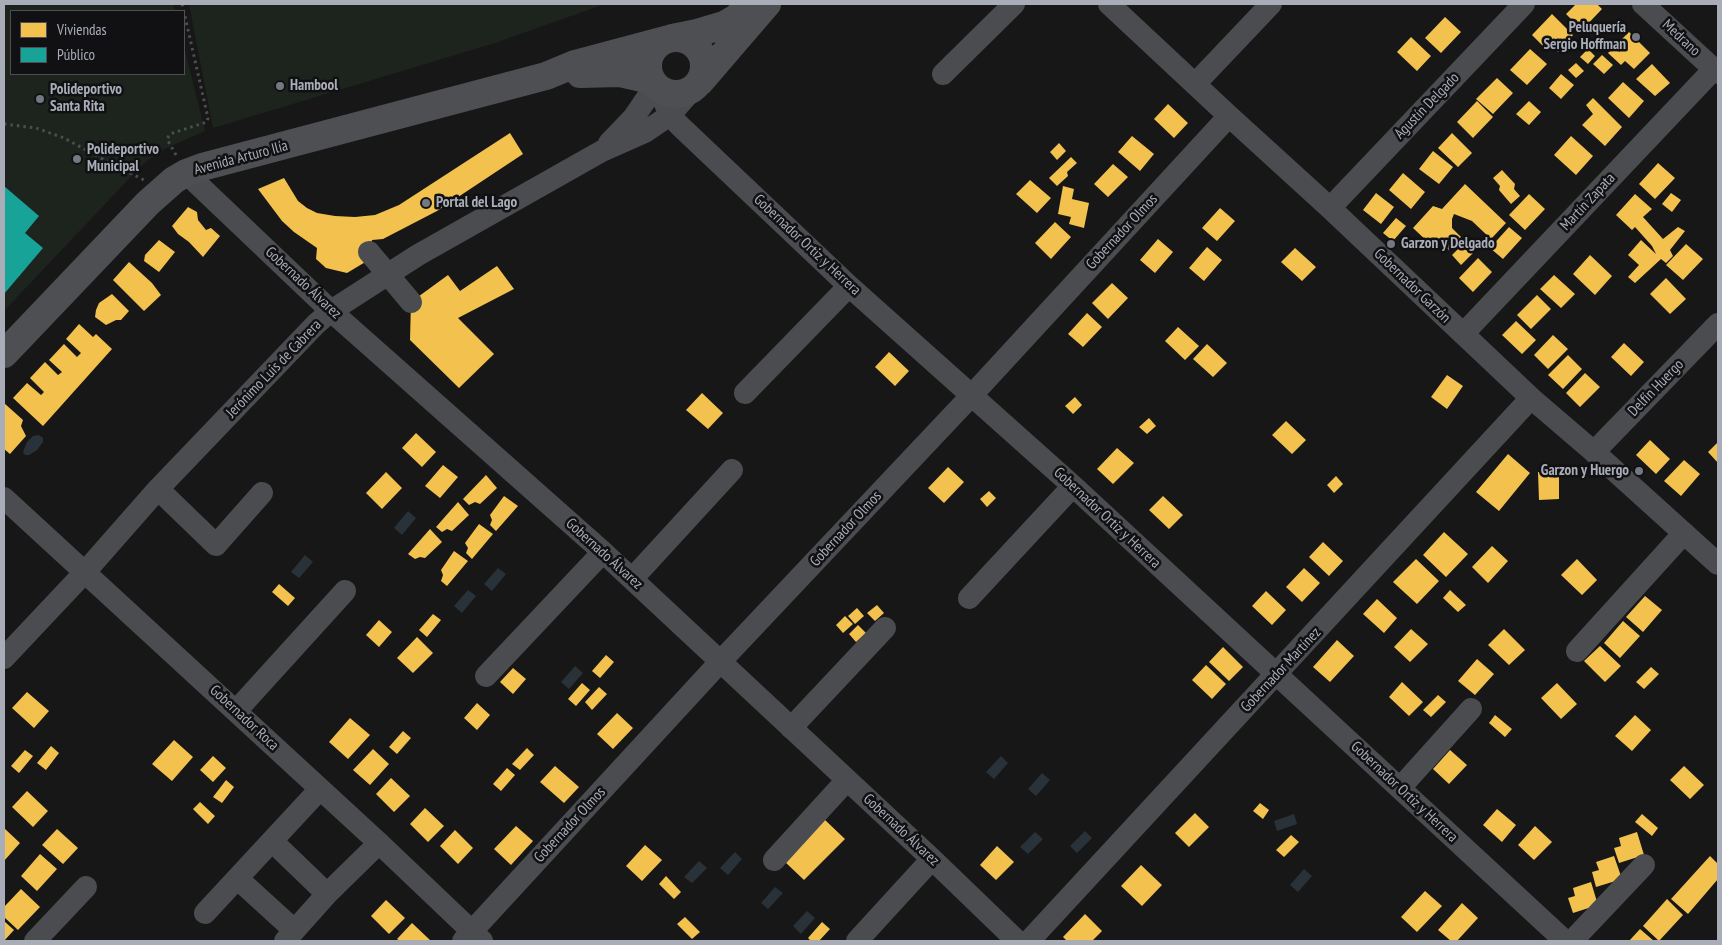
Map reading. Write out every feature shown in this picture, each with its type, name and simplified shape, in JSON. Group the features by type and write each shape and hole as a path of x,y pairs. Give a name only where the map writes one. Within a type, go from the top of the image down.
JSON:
{"main road":[{"name":"Avenida Arturo Ilía","path":"4,354 153,198 174,180 186,173 202,167 546,76 575,64 724,25 736,18 752,4"},
{"path":"695,86 703,75 704,67 700,51 688,40 680,38 668,39 658,44 648,59 647,67 655,84 667,93 675,95 695,86 766,4"},
{"name":"Avenida Arturo Ilía","path":"546,76 620,73 655,84"}],"street":[{"path":"943,74 1014,4"},
{"name":"Gobernador Garzón","path":"1109,4 1330,208 1531,398 1718,564"},
{"path":"1195,84 1271,4"},
{"name":"Agustín Delgado","path":"1330,208 1524,4"},
{"name":"Medrano","path":"1643,4 1716,71"},
{"name":"Martín Zapata","path":"1463,334 1716,71"},
{"name":"Jerónimo Luis de Cabrera","path":"602,151 634,117 655,84"},
{"name":"Gobernador Ortiz y Herrera","path":"655,84 670,115 679,126 849,286 1073,486 1565,941"},
{"name":"Jerónimo Luis de Cabrera","path":"4,658 85,572 158,489 331,310 418,255 602,151 645,132 670,115 695,86"},
{"name":"Gobernador Olmos","path":"472,938 720,662 972,396 1229,116"},
{"name":"Gobernado Álvarez","path":"186,173 331,310 603,552 932,859 1017,941"},
{"path":"368,252 411,302"},
{"path":"745,393 849,286"},
{"name":"Delfín Huergo","path":"1594,452 1718,324"},
{"name":"Gobernador Martínez","path":"1029,941 1531,398"},
{"path":"632,579 732,470"},
{"path":"969,598 1073,486"},
{"path":"158,489 216,545 262,493"},
{"name":"Gobernador Roca","path":"4,498 379,843 472,938"},
{"path":"1577,651 1684,534"},
{"path":"486,676 603,552"},
{"path":"236,711 345,591"},
{"path":"791,728 885,628"},
{"path":"1400,788 1471,709"},
{"path":"774,860 847,780"},
{"path":"205,913 320,788"},
{"path":"272,841 327,894"},
{"path":"238,879 290,936 327,894 379,843"},
{"path":"857,941 932,859"},
{"path":"1572,941 1644,865"},
{"path":"35,941 86,887"}],"path":[{"path":"185,15 208,118 207,122 170,134 167,139 186,173"},
{"path":"4,124 36,128 64,138 145,180"}],"shaded area":[{"name":"Polideportivo Municipal","path":"4,4 173,4 175,10 10,10 10,75 185,75 185,50 205,131 160,151 141,166 4,311"},
{"name":"Hambool","path":"189,4 605,4 495,43 213,128"},
{"path":"39,435 43,438 43,442 37,450 29,455 25,455 23,452 27,442 33,436"},
{"path":"408,511 416,518 402,535 394,528"},
{"path":"305,555 313,562 299,578 291,572"},
{"path":"498,568 506,574 492,591 484,584"},
{"path":"468,590 476,596 462,613 454,606"},
{"path":"575,666 583,673 569,689 561,682"},
{"path":"1001,756 1008,763 994,779 986,772"},
{"path":"1042,773 1050,780 1036,796 1028,789"},
{"path":"1294,814 1297,824 1277,831 1274,821"},
{"path":"1085,831 1092,838 1077,853 1070,846"},
{"path":"1035,832 1043,839 1028,854 1020,847"},
{"path":"735,852 742,859 728,875 720,868"},
{"path":"699,861 707,868 692,883 684,877"},
{"path":"1304,869 1312,876 1298,892 1290,885"},
{"path":"775,887 783,893 768,909 761,903"},
{"path":"807,911 815,918 801,934 793,926"}],"building: Viviendas":[{"path":"1576,4 1597,4 1602,9 1582,30 1566,14"},
{"path":"1552,14 1573,35 1558,52 1551,44 1546,49 1532,35"},
{"path":"1445,17 1461,32 1441,53 1425,38"},
{"path":"1629,32 1650,53 1634,69 1625,61 1621,65 1608,53"},
{"path":"1411,37 1431,56 1417,71 1397,52"},
{"path":"1530,49 1547,64 1527,85 1510,70"},
{"path":"1588,49 1595,56 1588,64 1580,57"},
{"path":"1602,55 1613,65 1604,74 1593,64"},
{"path":"1576,63 1584,71 1576,78 1568,70"},
{"path":"1652,64 1670,83 1655,96 1636,79"},
{"path":"1561,74 1574,85 1561,99 1549,88"},
{"path":"1497,78 1513,93 1493,114 1476,99"},
{"path":"1623,82 1644,101 1629,118 1608,98"},
{"path":"1593,98 1622,127 1605,146 1582,125 1593,114 1586,105"},
{"path":"1477,101 1493,117 1473,138 1457,122"},
{"path":"1529,101 1541,112 1529,125 1516,114"},
{"path":"1168,104 1188,123 1174,138 1154,119"},
{"name":"Portal del Lago","path":"510,133 523,154 437,211 383,239 372,240 367,261 347,273 326,268 316,259 317,248 282,221 258,189 284,178 298,201 317,213 355,217 375,215 399,205"},
{"path":"1452,133 1472,153 1458,167 1438,148"},
{"path":"1132,136 1154,154 1140,171 1118,152"},
{"path":"1571,136 1593,156 1576,175 1554,155"},
{"path":"1059,143 1066,151 1057,160 1050,152"},
{"path":"1433,151 1453,167 1439,184 1419,169"},
{"path":"1071,157 1077,163 1067,172 1068,176 1057,186 1049,178"},
{"path":"1658,163 1675,178 1655,199 1639,184"},
{"path":"1113,164 1128,177 1108,197 1094,184"},
{"path":"1502,170 1515,184 1514,189 1520,196 1511,204 1499,190 1500,186 1493,178"},
{"path":"1403,173 1425,192 1411,209 1389,190"},
{"path":"1030,180 1051,198 1037,213 1016,194"},
{"path":"1465,184 1506,223 1491,239 1472,221 1454,214 1452,228 1461,237 1449,250 1435,238 1430,244 1413,228 1433,206 1442,209"},
{"path":"1063,186 1074,189 1072,199 1089,203 1084,228 1069,224 1071,217 1058,214"},
{"path":"1376,193 1394,207 1381,224 1363,210"},
{"path":"1671,193 1681,200 1672,212 1662,204"},
{"path":"1529,194 1545,209 1525,230 1509,215"},
{"path":"1635,194 1652,209 1643,217 1663,239 1678,227 1685,231 1670,250 1673,256 1666,263 1661,259 1635,283 1628,277 1639,265 1628,255 1641,240 1656,254 1652,246 1635,227 1632,230 1616,215"},
{"path":"188,207 197,212 198,220 206,230 211,228 220,236 203,257 172,226"},
{"path":"1220,208 1235,221 1217,241 1202,228"},
{"path":"1396,218 1406,226 1393,241 1383,233"},
{"path":"1055,222 1071,237 1051,259 1035,243"},
{"path":"1509,227 1522,238 1503,259 1490,248"},
{"path":"1158,239 1173,252 1155,273 1140,260"},
{"path":"159,240 175,252 159,272 144,261 145,255"},
{"path":"1466,241 1476,250 1461,265 1452,255"},
{"path":"1686,244 1703,259 1683,280 1666,265"},
{"path":"1207,247 1222,260 1204,281 1189,268"},
{"path":"1295,248 1316,267 1302,281 1281,262"},
{"path":"1590,255 1612,276 1595,295 1573,274"},
{"path":"1478,258 1492,272 1473,292 1459,278"},
{"path":"129,262 152,283 161,295 144,311 113,280"},
{"path":"497,266 514,289 458,318 494,354 459,388 410,340 411,302 448,275 460,291"},
{"path":"1554,275 1575,294 1561,308 1540,289"},
{"path":"1666,278 1686,299 1670,314 1650,294"},
{"path":"1112,283 1128,298 1108,319 1092,303"},
{"path":"112,294 129,311 121,320 116,320 106,325 95,317 96,310 99,303"},
{"path":"1537,295 1551,309 1531,329 1517,315"},
{"path":"1087,313 1102,327 1083,347 1068,334"},
{"path":"1516,321 1536,340 1522,354 1502,335"},
{"path":"79,324 93,337 96,334 112,349 43,426 13,398 27,383 41,395 44,392 30,378 45,362 58,375 62,372 49,360 64,344 77,357 81,353 66,339"},
{"path":"1178,327 1199,346 1185,360 1165,341"},
{"path":"1553,335 1568,349 1548,369 1534,355"},
{"path":"1624,343 1644,362 1631,376 1611,357"},
{"path":"1207,344 1227,363 1213,377 1193,359"},
{"path":"889,352 909,371 895,386 875,367"},
{"path":"1568,355 1582,369 1563,389 1548,375"},
{"path":"1585,373 1600,387 1580,407 1566,393"},
{"path":"1447,375 1463,386 1447,409 1431,397"},
{"path":"702,393 723,413 708,429 686,410"},
{"path":"1075,397 1082,405 1073,414 1065,406"},
{"path":"4,403 23,420 21,426 26,436 10,454 4,449"},
{"path":"1149,418 1156,426 1147,434 1139,427"},
{"path":"1286,421 1306,440 1292,454 1272,435"},
{"path":"416,433 436,452 422,467 402,448"},
{"path":"1650,440 1670,459 1656,474 1636,455"},
{"path":"1718,442 1718,463 1708,452"},
{"path":"1117,448 1134,463 1113,484 1097,469"},
{"path":"1508,454 1530,473 1499,511 1476,492"},
{"path":"1684,460 1700,474 1681,496 1664,481"},
{"path":"443,465 458,477 440,498 425,486"},
{"path":"948,467 964,482 944,503 928,488"},
{"path":"386,472 402,488 382,509 366,493"},
{"path":"1538,472 1559,472 1559,499 1539,500"},
{"path":"486,475 497,488 480,504 475,502 469,505 463,499"},
{"path":"1336,476 1343,484 1334,493 1327,485"},
{"path":"989,491 996,498 987,507 980,499"},
{"path":"504,496 518,506 496,531 490,525 492,520 490,515"},
{"path":"1163,496 1183,515 1169,529 1149,510"},
{"path":"458,502 469,515 452,531 447,529 442,532 436,527"},
{"path":"479,524 493,534 472,559 466,553 468,548 465,543"},
{"path":"430,529 442,542 425,558 415,559 408,554"},
{"path":"1444,532 1468,554 1446,577 1423,555"},
{"path":"1323,542 1343,561 1329,576 1309,557"},
{"path":"1492,546 1508,561 1488,583 1472,567"},
{"path":"454,551 468,561 447,586 441,581 443,575 441,570"},
{"path":"1416,559 1439,581 1417,604 1393,582"},
{"path":"1577,559 1597,580 1582,595 1561,575"},
{"path":"1304,568 1320,583 1302,602 1286,587"},
{"path":"279,584 295,598 288,606 272,592"},
{"path":"1450,590 1466,605 1458,612 1443,598"},
{"path":"1266,591 1286,610 1272,625 1252,606"},
{"path":"1645,596 1662,610 1643,632 1626,617"},
{"path":"1377,599 1397,618 1384,633 1363,614"},
{"path":"877,605 884,613 875,621 867,613"},
{"path":"857,608 864,616 855,624 848,616"},
{"path":"433,614 441,620 427,637 419,630"},
{"path":"845,616 853,624 843,633 836,625"},
{"path":"379,620 392,632 379,647 366,635"},
{"path":"1623,621 1640,636 1620,658 1604,643"},
{"path":"858,625 866,633 856,642 849,634"},
{"path":"1411,629 1428,644 1410,662 1394,647"},
{"path":"1504,629 1525,650 1509,665 1488,645"},
{"path":"417,637 433,653 413,673 397,658"},
{"path":"1337,640 1354,656 1330,682 1313,667"},
{"path":"1600,646 1621,666 1605,682 1584,661"},
{"path":"1223,647 1243,667 1229,681 1209,662"},
{"path":"606,655 614,662 600,678 592,671"},
{"path":"1477,659 1494,674 1475,695 1458,681"},
{"path":"1206,665 1226,684 1212,699 1192,680"},
{"path":"1651,667 1659,674 1644,689 1636,682"},
{"path":"513,668 526,679 513,694 500,682"},
{"path":"1402,682 1423,702 1409,716 1389,697"},
{"path":"582,683 590,690 576,706 568,699"},
{"path":"1557,683 1577,704 1561,719 1541,698"},
{"path":"599,687 607,694 592,710 585,702"},
{"path":"27,692 49,711 34,728 12,708"},
{"path":"1438,695 1446,702 1431,717 1423,710"},
{"path":"477,703 490,715 477,730 464,718"},
{"path":"617,713 633,728 613,749 597,734"},
{"path":"1495,715 1512,729 1505,737 1489,723"},
{"path":"1635,715 1651,730 1632,751 1615,736"},
{"path":"350,718 370,735 348,759 329,742"},
{"path":"403,731 411,738 397,754 389,747"},
{"path":"174,740 193,757 172,781 152,764"},
{"path":"51,746 59,753 46,770 37,763"},
{"path":"527,748 534,755 520,770 512,764"},
{"path":"373,749 389,764 370,785 353,770"},
{"path":"25,750 33,756 19,773 11,766"},
{"path":"1450,750 1467,765 1449,784 1433,769"},
{"path":"213,756 226,768 213,782 200,770"},
{"path":"555,766 579,787 564,803 540,782"},
{"path":"1684,766 1704,785 1690,799 1670,780"},
{"path":"507,768 515,775 501,791 493,784"},
{"path":"391,778 410,796 394,812 376,794"},
{"path":"226,780 234,787 222,803 213,797"},
{"path":"27,791 48,811 33,827 12,807"},
{"path":"200,802 215,816 208,824 193,809"},
{"path":"1260,803 1269,810 1263,819 1253,811"},
{"path":"425,808 444,826 428,842 410,824"},
{"path":"1497,809 1516,825 1502,842 1483,825"},
{"path":"1195,813 1209,827 1189,847 1175,833"},
{"path":"1642,814 1658,828 1652,836 1635,822"},
{"path":"824,819 845,839 804,880 784,861"},
{"path":"516,826 533,841 511,865 494,849"},
{"path":"1535,826 1552,842 1534,860 1518,845"},
{"path":"4,828 20,843 4,861"},
{"path":"57,829 78,848 63,864 42,845"},
{"path":"455,830 473,848 458,864 440,846"},
{"path":"1637,832 1644,855 1619,863 1614,848 1621,846 1619,838"},
{"path":"1291,835 1299,842 1284,857 1276,850"},
{"path":"645,845 662,860 642,881 626,866"},
{"path":"997,846 1014,862 996,880 980,865"},
{"path":"40,854 57,869 37,891 21,876"},
{"path":"1614,856 1622,879 1596,887 1592,872 1599,870 1596,862"},
{"path":"1710,856 1718,864 1718,879 1688,914 1671,899"},
{"path":"1141,865 1162,885 1142,906 1121,886"},
{"path":"666,876 681,892 674,899 659,884"},
{"path":"1591,882 1598,905 1573,913 1568,898 1575,896 1573,888"},
{"path":"21,889 40,907 18,930 4,917 4,907"},
{"path":"1425,891 1442,906 1417,932 1401,917"},
{"path":"1667,899 1683,915 1659,941 1643,926"},
{"path":"386,900 405,918 389,934 371,916"},
{"path":"1462,903 1478,918 1457,941 1451,941 1438,930"},
{"path":"1085,914 1102,931 1092,941 1067,941 1063,937"},
{"path":"685,917 700,932 692,939 677,924"},
{"path":"4,921 14,930 4,941"},
{"path":"822,922 830,929 819,941 811,941 808,938"},
{"path":"412,923 430,941 400,941 397,939"},
{"path":"1640,929 1654,941 1629,941"}],"building: Público":[{"path":"4,186 39,216 25,233 43,248 4,294"}],"place":[{"name":"Peluquería Sergio Hoffman","path":"1636,37"},
{"name":"Hambool","path":"280,86"},
{"name":"Polideportivo Santa Rita","path":"40,99"},
{"name":"Polideportivo Municipal","path":"77,159"},
{"name":"Portal del Lago","path":"426,203"},
{"name":"Garzon y Delgado","path":"1391,244"},
{"name":"Garzon y Huergo","path":"1639,471"}]}
